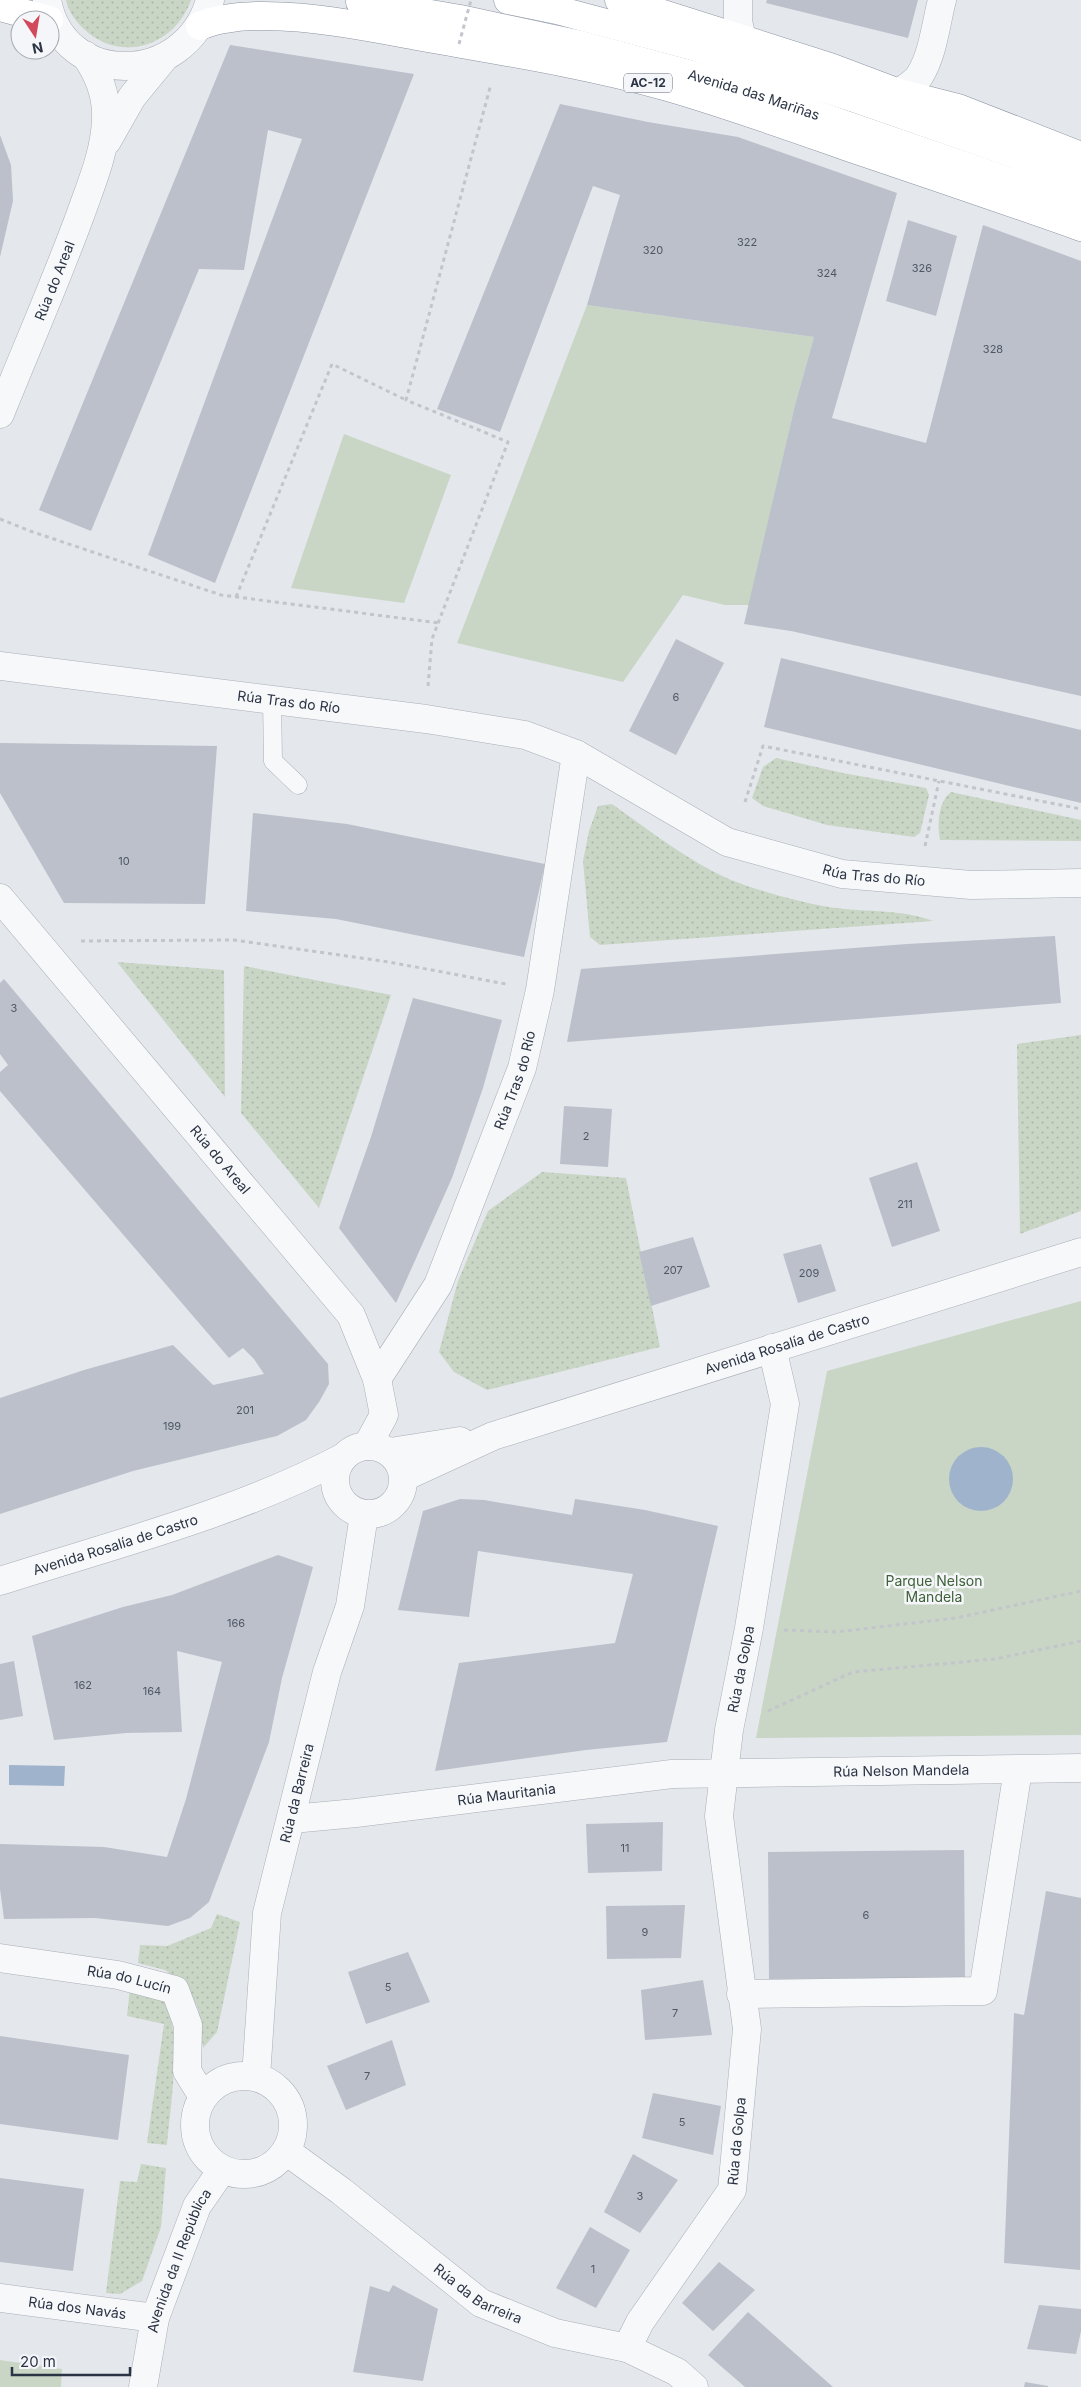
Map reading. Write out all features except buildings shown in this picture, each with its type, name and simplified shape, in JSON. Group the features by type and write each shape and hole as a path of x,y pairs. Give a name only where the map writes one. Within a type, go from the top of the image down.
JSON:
{"highway":[{"name":"Avenida das Mariñas","path":"508,0 557,10 692,46 857,99 1081,179"},
{"path":"619,0 830,66 899,93 958,108 1081,156"},
{"name":"Avenida das Mariñas","path":"360,2 460,19 552,38 685,72 762,96 1081,206"},
{"path":"0,7 19,10"},
{"name":"AC-12","path":"200,26 216,19 238,16 310,19 362,26 568,64 690,94 1081,228"}],"street":[{"path":"60,30 67,41 85,55 104,63 124,67 138,66 164,58 184,44 200,26 210,0"},
{"path":"738,0 738,20 742,39"},
{"path":"899,93 921,74 929,52 942,0"},
{"name":"Rúa do Areal","path":"85,55 93,66 101,84 107,117 104,147"},
{"name":"Rúa do Areal","path":"0,414 61,269 104,147 135,92 164,58"},
{"name":"Rúa Tras do Río","path":"0,666 426,719 525,735 576,754 727,842 842,874 971,885 1081,882"},
{"name":"Rúa Tras do Río","path":"377,1379 438,1285 522,1068 540,990 576,754"},
{"name":"Rúa do Areal","path":"0,898 351,1316 377,1379 384,1416 378,1449"},
{"name":"Avenida Rosalía de Castro","path":"404,1477 493,1436 1081,1252"},
{"name":"Rúa da Golpa","path":"627,2348 640,2322 732,2190 746,2029 719,1816 729,1730 749,1628 785,1404 772,1348"},
{"name":"Avenida Rosalía de Castro","path":"378,1449 493,1436"},
{"path":"354,1448 378,1449 400,1465 404,1477 402,1488 392,1505 376,1514 364,1515 344,1504 336,1492 334,1481 336,1468 342,1458 354,1448"},
{"name":"Avenida Rosalía de Castro","path":"0,1581 230,1508 301,1480 342,1458"},
{"name":"Avenida Rosalía de Castro","path":"230,1508 300,1493 336,1492"},
{"name":"Rúa da Barreira","path":"256,2077 267,1913 292,1819 327,1672 350,1606 364,1515"},
{"name":"Rúa Nelson Mandela","path":"723,1772 1081,1768"},
{"path":"741,1994 984,1991 1018,1770"},
{"name":"Rúa Mauritania","path":"292,1819 356,1813 672,1774 723,1772"},
{"name":"Rúa do Lucín","path":"0,1958 118,1975 175,1990 188,2025 187,2071 203,2097"},
{"path":"241,2076 256,2077 271,2084 282,2094 290,2107 294,2122 292,2137 286,2151 277,2162 265,2170 250,2174 236,2174 222,2170 208,2160 198,2146 194,2129 196,2112 203,2097 214,2086 227,2079 241,2076"},
{"name":"Rúa da Barreira","path":"286,2151 342,2191 482,2303 555,2334 627,2348 677,2372 694,2387"},
{"name":"Avenida da II República","path":"144,2387 155,2318 197,2206 222,2170"},
{"name":"Rúa dos Navás","path":"0,2298 155,2318"}],"lane":[{"path":"272,700 273,761 298,785"}],"path":[{"path":"459,44 471,0"},
{"path":"406,400 500,52"},
{"path":"236,597 332,364 406,400 508,442 432,640 426,719"},
{"path":"0,519 30,532 220,595 439,622"},
{"path":"745,802 763,746 1081,809"},
{"path":"925,846 939,781"},
{"path":"38,941 234,940 389,962 540,990"},
{"path":"749,1628 836,1632 855,1630 956,1618 1081,1591"},
{"path":"729,1730 853,1672 995,1659 1081,1641"}],"green space":[{"path":"66,0 191,0 183,16 173,29 160,39 145,45 130,47 114,46 99,40 84,29 73,16"},
{"path":"587,305 814,337 795,405 749,605 725,605 683,595 623,682 457,643"},
{"path":"344,434 451,475 404,603 291,588"},
{"path":"776,758 843,773 926,788 929,795 920,833 914,837 827,825 763,806 752,798 763,767"},
{"path":"951,792 1081,820 1081,841 940,840 941,807 943,801"},
{"path":"612,804 684,855 741,884 823,906 893,912 933,921 600,945 590,937 583,861 589,831 598,806"},
{"path":"117,962 224,970 225,1097"},
{"path":"244,966 391,995 319,1208 241,1113"},
{"path":"1081,1035 1081,1211 1020,1234 1017,1044"},
{"path":"542,1172 626,1178 660,1347 487,1390 454,1372 439,1352 458,1281 488,1211"},
{"name":"Parque Nelson Mandela","path":"1081,1301 1081,1735 756,1738 827,1371"},
{"path":"217,1914 240,1922 217,2032 203,2048 198,2008 185,1986 165,1970 138,1963 140,1945 167,1946 211,1928"},
{"path":"130,1988 157,1995 166,2005 172,2021 174,2065 167,2145 147,2143 164,2024 127,2016"},
{"path":"141,2164 166,2168 161,2227 142,2281 120,2294 106,2293 120,2181 137,2182"},
{"path":"0,2360 62,2369 61,2387 0,2387"}],"water":[{"path":"981,1447 999,1453 1007,1461 1013,1479 1007,1497 999,1505 981,1511 963,1505 955,1497 949,1479 955,1461 963,1453"},
{"path":"9,1765 65,1766 64,1786 9,1785"}]}
